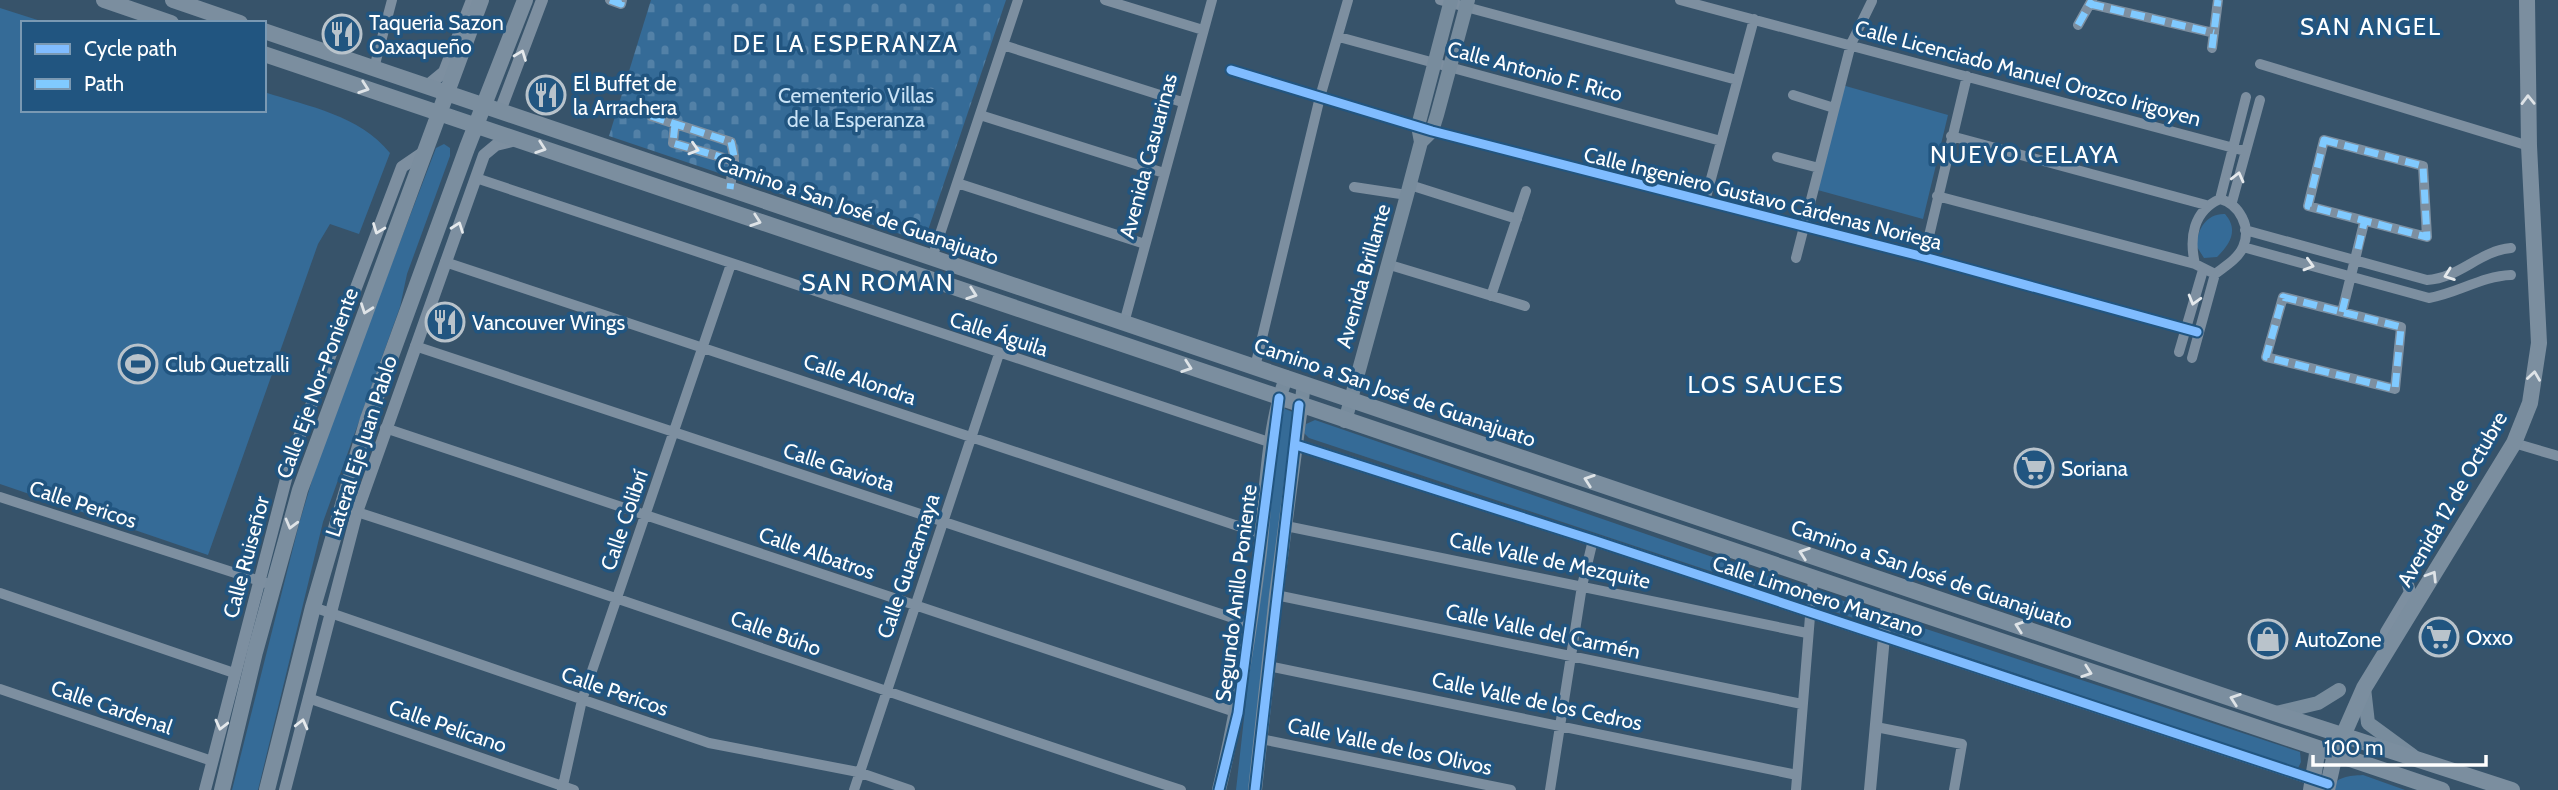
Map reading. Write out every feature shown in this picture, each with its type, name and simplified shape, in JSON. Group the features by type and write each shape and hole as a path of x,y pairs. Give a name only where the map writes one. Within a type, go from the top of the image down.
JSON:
{"main road":[{"path":"104,0 165,21"},
{"path":"173,0 234,21"},
{"name":"Calle Eje Nor-Poniente","path":"222,790 267,584 481,0"},
{"path":"267,790 313,607 368,419 525,0"},
{"name":"Avenida 12 de Octubre","path":"2314,785 2335,754 2364,688 2514,443 2530,403 2539,343 2529,146 2527,0"},
{"path":"1425,129 1433,63 1447,1"},
{"name":"Avenida Brillante","path":"1345,421 1390,265 1421,142 1450,66 1468,3"},
{"name":"Camino a San José de Guanajuato","path":"266,32 2274,713 2343,733 2512,790"},
{"name":"Camino a San José de Guanajuato","path":"266,55 2442,790"},
{"name":"Segundo Anillo Poniente","path":"1219,790 1238,713 1272,443 1279,398 1286,377"},
{"name":"Segundo Anillo Poniente","path":"1255,790 1276,595 1299,405 1304,384"},
{"path":"2364,688 2368,723 2413,756"},
{"path":"2274,713 2318,703 2339,690"},
{"path":"2314,785 2318,748"}],"street":[{"path":"374,68 392,0"},
{"path":"428,86 444,72 472,0"},
{"path":"500,111 542,0"},
{"path":"610,0 621,4 622,0"},
{"path":"932,258 1018,0"},
{"path":"1105,0 1203,30"},
{"name":"Avenida Casuarinas","path":"1124,323 1182,102 1212,0"},
{"path":"1255,367 1320,97 1348,0"},
{"name":"Calle Licenciado Manuel Orozco Irigoyen","path":"1680,0 2245,151"},
{"path":"2212,48 2218,0"},
{"path":"1447,1 1468,3 1737,80"},
{"path":"1796,258 1851,44 1872,1"},
{"path":"2078,25 2091,2 2214,33"},
{"path":"1705,201 1754,19"},
{"name":"Calle Antonio F. Rico","path":"1339,37 1721,141"},
{"path":"1003,45 1182,102"},
{"path":"2260,64 2529,146"},
{"name":"Calle Ingeniero Gustavo Cárdenas Noriega","path":"1231,70 1425,129 1924,257 2197,332"},
{"path":"1924,257 1967,76"},
{"path":"1793,95 1834,108"},
{"path":"2220,199 2246,97"},
{"path":"2232,202 2260,100"},
{"path":"979,115 1164,173"},
{"path":"651,116 731,142 734,161 730,189"},
{"path":"675,124 673,143 734,161"},
{"path":"1951,136 2206,205 2220,199 2232,202 2242,216 2245,230 2243,247 2231,262 2215,274 2192,358"},
{"name":"Lateral Eje Juan Pablo","path":"288,789 331,612 358,512 385,428 484,155 496,145 516,140"},
{"path":"2324,140 2423,166 2427,237 2364,223 2308,206 2324,140"},
{"path":"1777,157 1819,168"},
{"name":"Calle Águila","path":"476,178 1272,443"},
{"path":"957,183 1145,244"},
{"path":"1354,187 1409,190 1517,219"},
{"path":"1491,296 1526,191"},
{"path":"1937,196 2199,267 2215,274"},
{"path":"2179,352 2199,267 2191,244 2195,226 2206,205"},
{"path":"2342,312 2364,223"},
{"path":"2245,230 2427,280 2445,279 2495,250 2511,248"},
{"path":"2243,247 2429,298 2450,294 2491,276 2511,275"},
{"name":"Calle Alondra","path":"445,262 1262,534"},
{"name":"Calle Colibrí","path":"563,788 582,700 731,264"},
{"path":"1390,265 1525,306"},
{"path":"2283,296 2342,312 2401,327 2395,389 2266,357 2283,296"},
{"name":"Calle Gaviota","path":"415,346 1251,624"},
{"name":"Calle Guacamaya","path":"854,790 999,354"},
{"name":"Calle Albatros","path":"385,428 914,607 1238,713"},
{"path":"2514,443 2558,456"},
{"name":"Calle Limonero Manzano","path":"1296,445 1884,636 2314,785"},
{"name":"Calle Pericos","path":"0,497 267,584"},
{"name":"Calle Búho","path":"358,512 618,597 885,693 1181,790"},
{"name":"Calle Valle de Mezquite","path":"1286,526 1807,633"},
{"path":"1550,790 1582,586 1593,540"},
{"path":"2390,645 2386,632 2410,592 2406,578"},
{"path":"1796,790 1813,579"},
{"name":"Calle Ruiseñor","path":"205,790 234,673 267,584"},
{"path":"0,593 234,673"},
{"name":"Calle Valle del Carmén","path":"1276,595 1802,704"},
{"path":"1870,790 1887,604"},
{"name":"Calle Pericos","path":"313,607 729,748 858,772 910,790"},
{"name":"Calle Valle de los Cedros","path":"1268,666 1797,775"},
{"name":"Calle Cardenal","path":"0,689 212,761"},
{"name":"Calle Pelícano","path":"308,698 574,790"},
{"path":"1877,727 1962,744 1954,790"},
{"name":"Calle Valle de los Olivos","path":"1261,739 1511,790"}],"green space":[{"name":"Cementerio Villas de la Esperanza","path":"651,0 1006,0 924,242 609,136"},
{"name":"Club Quetzalli","path":"0,8 41,21 21,21 21,112 266,112 266,93 349,121 378,140 390,153 359,234 330,224 318,244 208,555 0,484"},
{"path":"1842,85 1948,115 1923,219 1814,189"},
{"path":"444,144 450,148 450,156 407,274 400,307 323,522 258,790 232,790 299,524 324,440 436,148"},
{"path":"2225,214 2232,231 2229,242 2217,257 2204,258 2197,247 2198,235 2204,224 2213,216"},
{"path":"1283,408 1295,413 1249,790 1236,790 1276,432"},
{"path":"1315,420 1791,584 1797,590 1797,597 1794,599 1309,438 1304,433 1306,424"},
{"path":"1823,595 1865,607 1869,613 1868,623 1817,606 1817,597"},
{"path":"1893,621 1905,622 2300,752 2301,762 2298,768 1889,631 1888,625"},
{"path":"2363,775 2405,790 2331,790 2340,779"}],"marked path":[{"path":"610,0 621,4 622,0"},
{"path":"2078,25 2092,0"},
{"path":"2212,48 2218,0"},
{"path":"2090,4 2214,33"},
{"path":"651,116 731,142 734,156 730,189"},
{"path":"675,124 673,143 734,161"},
{"path":"2324,140 2423,166 2427,237 2308,206 2324,140"},
{"path":"2358,249 2364,223"},
{"path":"2342,312 2347,292"},
{"path":"2283,297 2401,327 2395,389 2266,357 2283,297"}],"cycle path":[{"path":"1231,70 1432,131 1924,257 2197,332"},
{"path":"1219,790 1238,713 1279,398"},
{"path":"1255,790 1299,405"},
{"path":"1296,445 1593,540 2328,784"}],"place":[{"name":"Taqueria Sazon Oaxaqueño","path":"342,34"},
{"name":"El Buffet de la Arrachera","path":"546,95"},
{"name":"Vancouver Wings","path":"445,322"},
{"name":"Club Quetzalli","path":"138,364"},
{"name":"Soriana","path":"2034,468"},
{"name":"Oxxo","path":"2439,637"},
{"name":"AutoZone","path":"2268,639"}],"district":[{"name":"SAN ANGEL","path":"2371,26"},
{"name":"DE LA ESPERANZA","path":"846,43"},
{"name":"NUEVO CELAYA","path":"2025,154"},
{"name":"SAN ROMAN","path":"878,282"},
{"name":"LOS SAUCES","path":"1766,384"}]}
